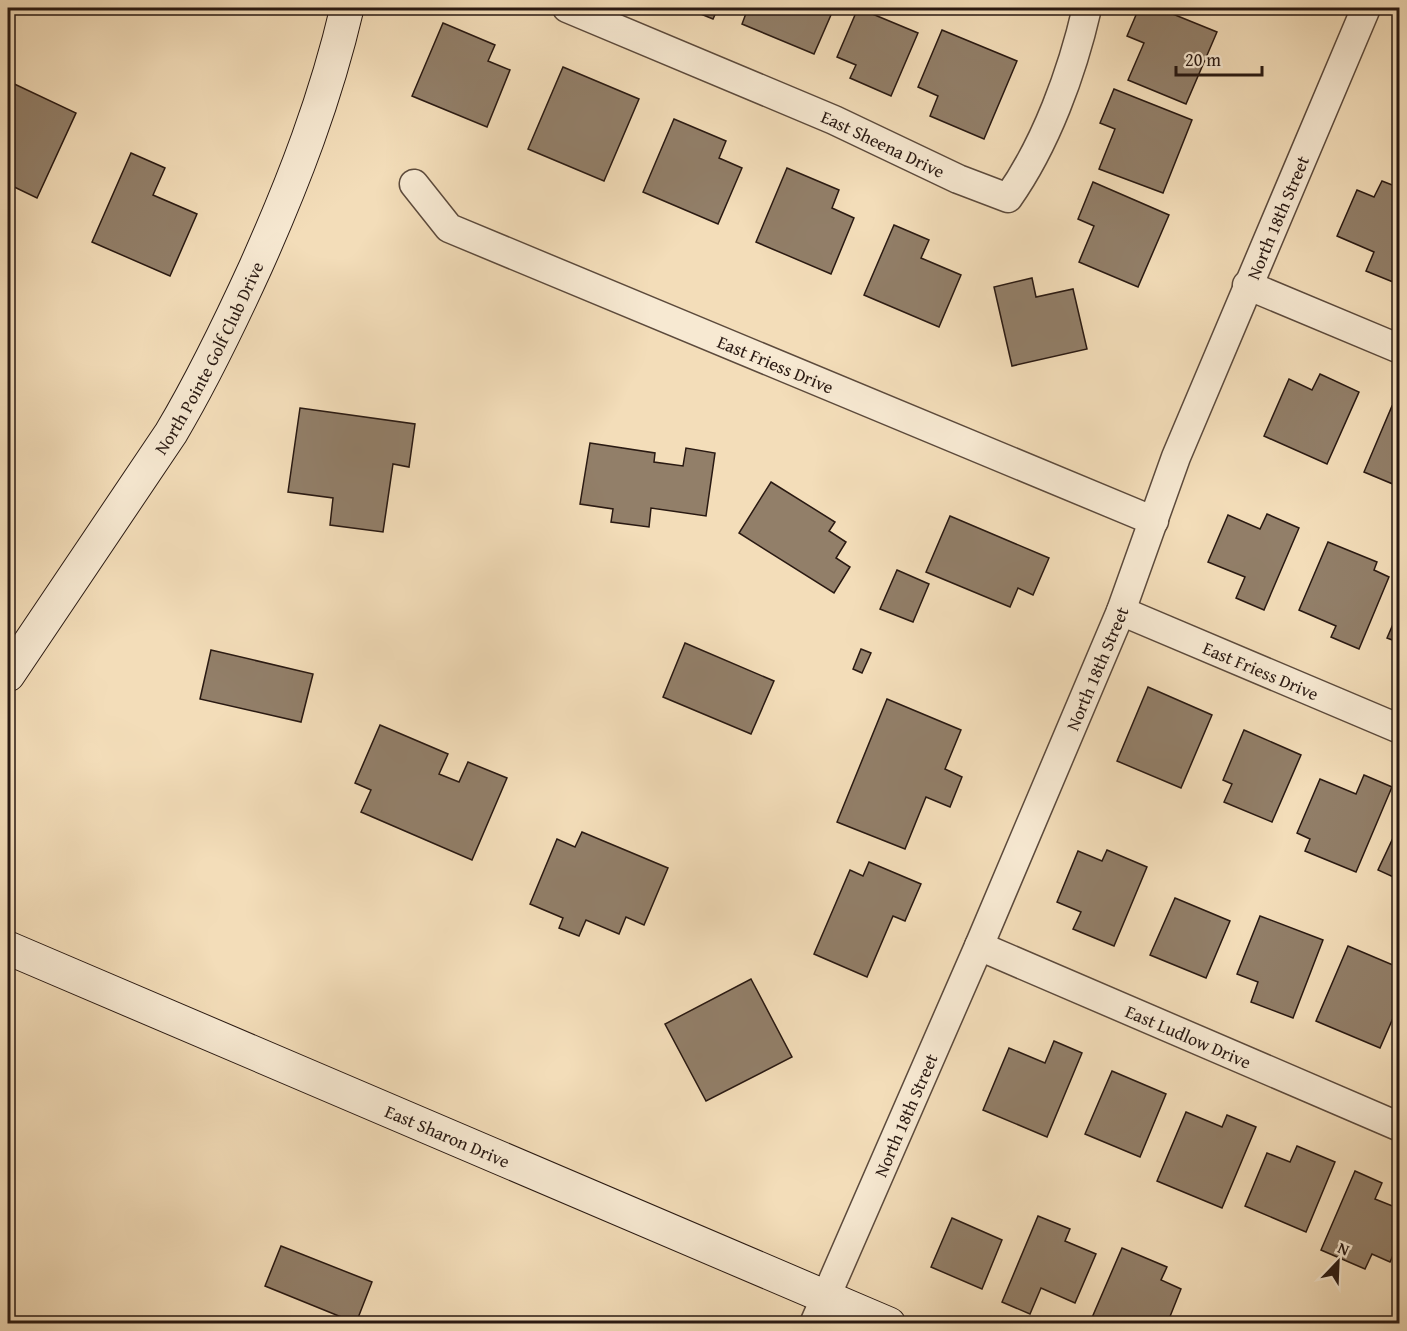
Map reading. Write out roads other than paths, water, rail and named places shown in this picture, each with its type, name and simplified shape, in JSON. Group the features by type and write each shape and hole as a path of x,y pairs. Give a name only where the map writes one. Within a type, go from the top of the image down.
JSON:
{"street":[{"name":"North Pointe Golf Club Drive","path":"8,675 171,433 193,396 234,315 310,138 347,8"},
{"name":"East Sheena Drive","path":"567,8 814,111 958,179 1008,198 1028,170 1061,92 1087,8"},
{"name":"North 18th Street","path":"820,1310 979,946 1121,611 1176,457 1366,8"},
{"name":"East Friess Drive","path":"414,184 449,228 1154,521"},
{"path":"1247,285 1400,349"},
{"name":"East Friess Drive","path":"1121,611 1400,729"},
{"name":"East Ludlow Drive","path":"979,946 1400,1126"},
{"name":"East Sharon Drive","path":"8,948 820,1310 889,1323"}]}
